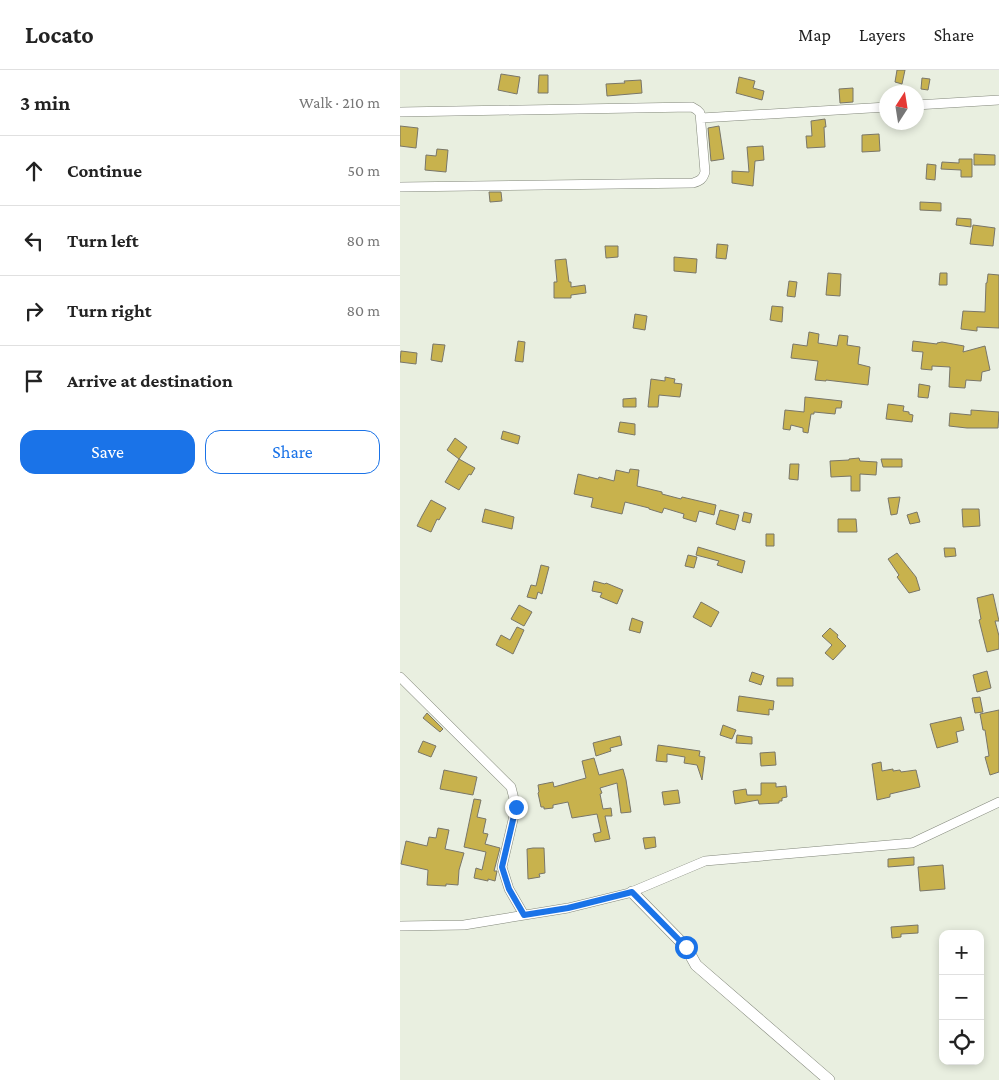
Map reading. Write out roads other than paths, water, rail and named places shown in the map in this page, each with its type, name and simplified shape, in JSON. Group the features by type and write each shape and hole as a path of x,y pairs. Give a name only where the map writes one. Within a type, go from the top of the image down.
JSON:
{"street":[{"path":"924,105 999,100"},
{"path":"400,112 692,107 700,113 705,172 704,178 700,181 683,183 400,187"},
{"path":"701,118 879,107"},
{"path":"400,677 511,787 516,807 502,867 509,889 524,915"},
{"path":"400,926 464,925 568,908 632,892 705,862 912,843 999,802"},
{"path":"632,892 686,947 696,965 829,1080"}]}
